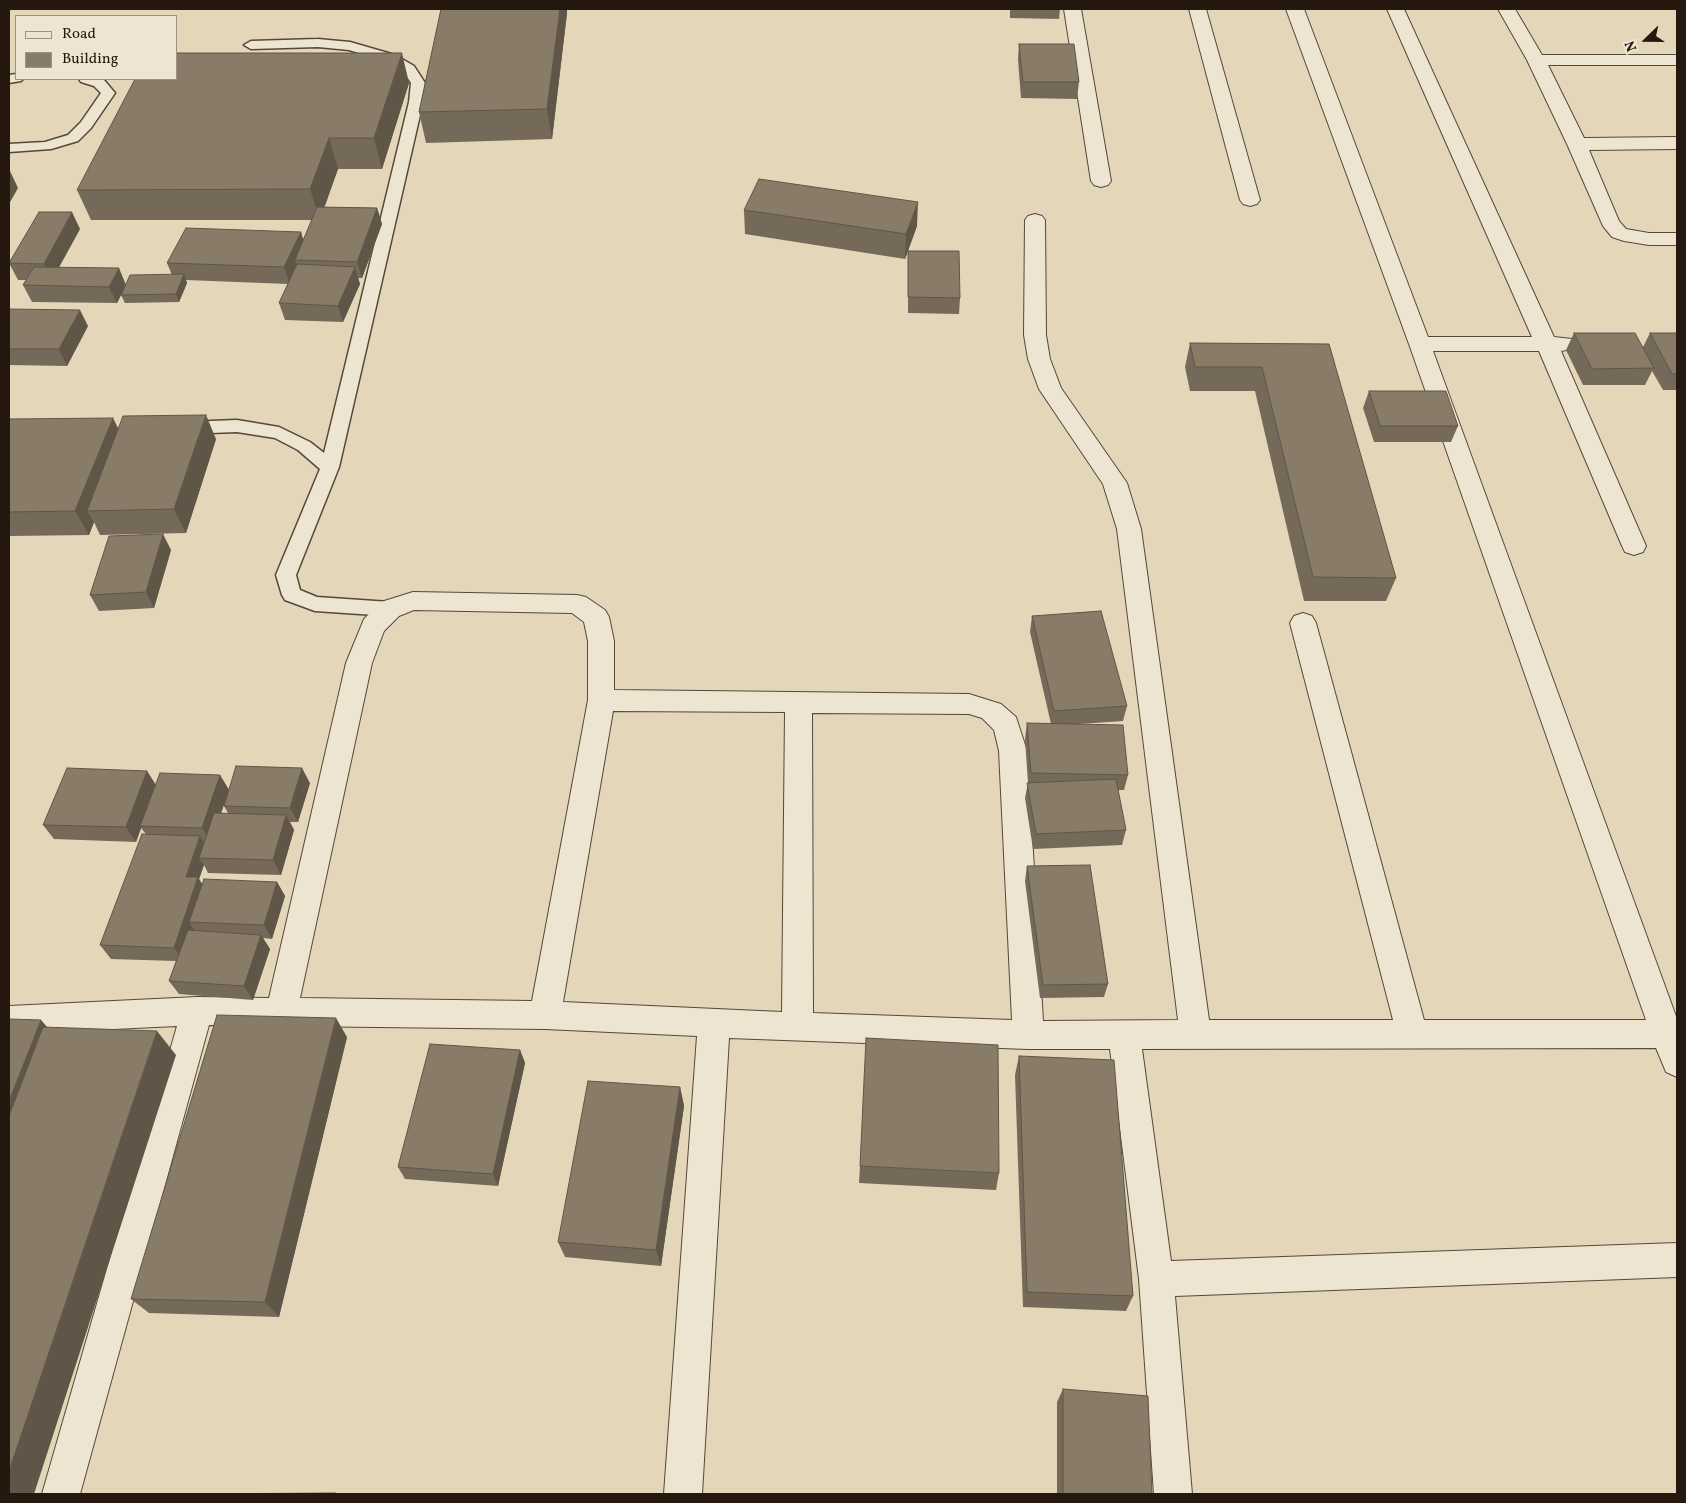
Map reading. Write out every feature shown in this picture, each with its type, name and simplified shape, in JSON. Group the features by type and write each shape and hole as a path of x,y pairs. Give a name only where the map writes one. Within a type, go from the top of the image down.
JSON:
{"street":[{"path":"1072,9 1101,181"},
{"path":"1197,9 1250,200"},
{"path":"1295,9 1420,344 1672,1034 1677,1062"},
{"path":"1394,9 1548,345 1634,546"},
{"path":"1507,9 1536,60 1577,144 1610,222 1619,232 1631,237 1677,239"},
{"path":"1536,60 1677,60"},
{"path":"1577,144 1677,143"},
{"path":"1035,220 1034,335 1039,359 1050,389 1115,483 1129,529 1196,1034"},
{"path":"1420,344 1587,344"},
{"path":"280,1012 359,662 374,626 390,608 414,601 577,604 596,617 600,641 601,700 545,1015"},
{"path":"1303,623 1412,1034"},
{"path":"601,700 969,704 991,711 1006,725 1013,751 1028,1034"},
{"path":"797,1028 799,701"},
{"path":"9,1020 197,1011 545,1015 714,1022 797,1028 1028,1034 1672,1034"},
{"path":"61,1494 197,1011"},
{"path":"682,1494 714,1022"},
{"path":"1124,1034 1156,1279 1173,1494"},
{"path":"1156,1279 1677,1260"}],"lane":[{"path":"251,45 318,43 350,46 390,58 409,69 418,83 416,102 330,466 286,575 292,595 316,604 390,608"},
{"path":"9,148 46,146 73,138 86,125 108,93 99,83 89,80"},
{"path":"168,429 237,426 279,432 304,446 330,466"}],"building":[{"path":"441,9 560,9 547,109 419,112"},
{"path":"1019,44 1074,44 1079,82 1023,82"},
{"path":"178,53 402,53 374,138 329,138 310,189 77,190 134,80 178,80"},
{"path":"759,179 918,202 906,234 744,210"},
{"path":"317,207 377,208 357,262 295,260"},
{"path":"39,212 72,212 44,264 9,263"},
{"path":"186,228 301,232 284,267 167,263"},
{"path":"908,251 959,251 960,298 908,297"},
{"path":"297,264 355,267 338,306 279,303"},
{"path":"34,267 119,268 109,287 23,285"},
{"path":"184,274 176,294 121,295 130,275"},
{"path":"9,309 80,310 59,349 9,349"},
{"path":"1574,333 1635,333 1654,368 1592,369"},
{"path":"1650,333 1677,333 1677,374 1672,374"},
{"path":"1190,343 1329,344 1396,578 1313,577 1262,367 1195,367"},
{"path":"1369,391 1446,391 1458,426 1380,426"},
{"path":"206,415 174,509 87,511 123,416"},
{"path":"113,418 75,511 9,512 9,419"},
{"path":"163,534 146,592 90,595 109,536"},
{"path":"1101,611 1127,706 1054,711 1032,616"},
{"path":"1027,723 1123,725 1128,775 1031,773"},
{"path":"236,766 302,768 290,808 224,806"},
{"path":"67,768 147,771 126,827 43,825"},
{"path":"160,773 220,775 202,828 140,826"},
{"path":"1116,779 1126,830 1036,834 1027,783"},
{"path":"214,813 286,815 273,860 199,858"},
{"path":"142,834 200,836 186,877 198,877 174,948 100,945"},
{"path":"1090,865 1108,984 1043,985 1027,866"},
{"path":"204,879 277,882 264,925 189,922"},
{"path":"188,930 261,935 244,986 169,981"},
{"path":"217,1015 336,1018 265,1302 131,1299"},
{"path":"9,1019 41,1020 9,1101"},
{"path":"43,1027 157,1031 9,1471 9,1116"},
{"path":"866,1038 998,1045 999,1173 860,1166"},
{"path":"430,1044 520,1050 493,1174 398,1167"},
{"path":"1019,1056 1114,1060 1133,1296 1027,1292"},
{"path":"588,1081 680,1087 656,1250 558,1242"},
{"path":"1063,1389 1148,1396 1152,1494 1063,1494"},
{"path":"335,1493 335,1494 186,1494"}]}
